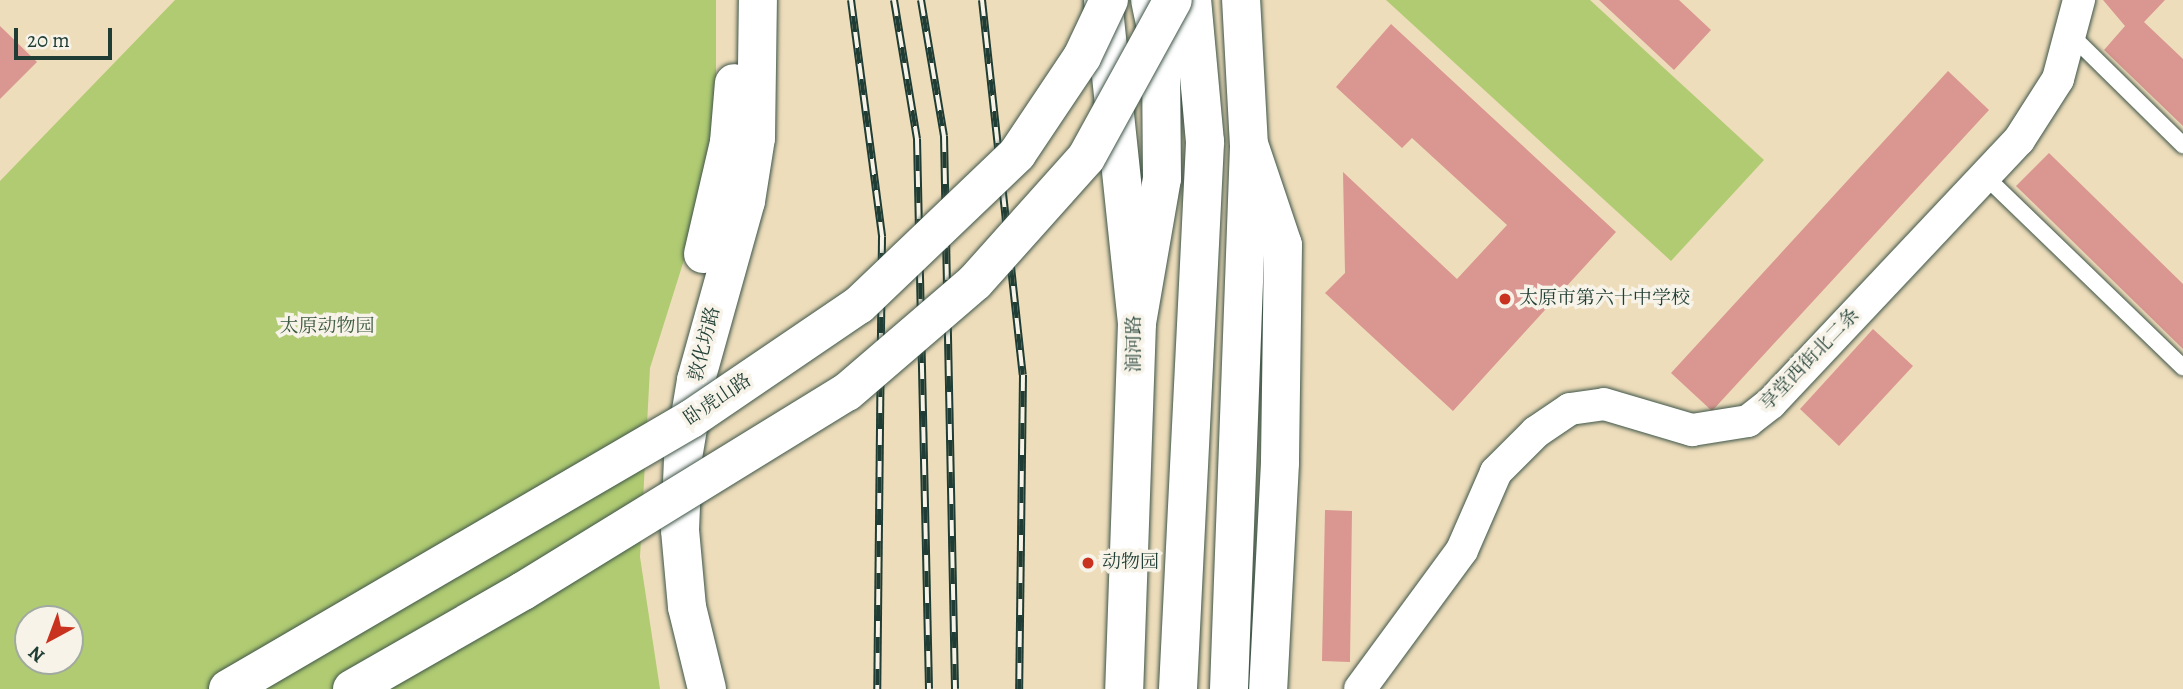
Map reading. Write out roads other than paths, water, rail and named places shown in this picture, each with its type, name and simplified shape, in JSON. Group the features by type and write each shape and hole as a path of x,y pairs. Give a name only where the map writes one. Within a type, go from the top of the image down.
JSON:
{"main road":[{"name":"敦化坊路","path":"685,689 670,630 660,545 660,456 674,374 729,142 734,0"},
{"name":"敦化坊路","path":"707,689 687,607 680,530 682,458 696,380 746,201 757,138 758,0"},
{"name":"涧河路","path":"1103,0 1137,323 1124,689"},
{"name":"卧虎山路","path":"228,689 691,419 859,305 1017,154 1082,57 1109,0"},
{"path":"1150,0 1161,52 1162,179 1196,366"},
{"path":"352,689 523,591 847,392 975,282 1086,158 1173,0"},
{"path":"1178,689 1205,142 1192,0"},
{"path":"1229,689 1244,364 1249,146 1241,0"},
{"path":"1249,146 1283,245 1280,463 1268,689"},
{"path":"1137,323 1162,179"}],"street":[{"name":"享堂西街北二条","path":"1360,689 1462,550 1496,472 1536,432 1570,409 1604,404 1692,430 1748,421 1771,403 1986,177 2042,108 2072,36 2079,0"}],"lane":[{"path":"2072,36 2183,145"},
{"path":"1986,177 2183,367"}],"railway":[{"path":"851,0 882,237 877,689"},
{"path":"894,0 917,139 929,689"},
{"path":"921,0 944,136 955,689"},
{"path":"982,0 1023,375 1019,689"}],"place":[{"name":"太原市第六十中学校","path":"1505,299"},
{"name":"动物园","path":"1088,563"}],"park label":[{"name":"太原动物园","path":"327,327"}]}
